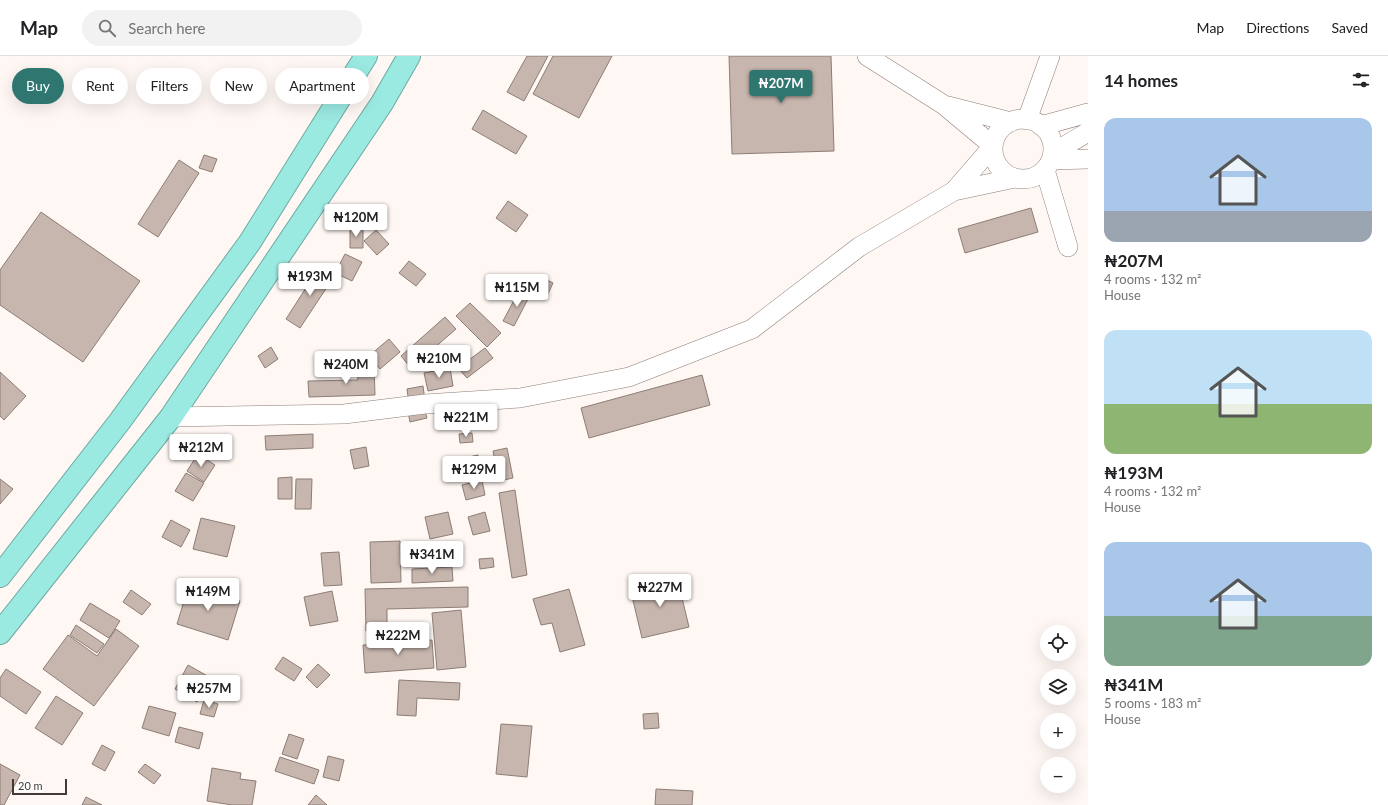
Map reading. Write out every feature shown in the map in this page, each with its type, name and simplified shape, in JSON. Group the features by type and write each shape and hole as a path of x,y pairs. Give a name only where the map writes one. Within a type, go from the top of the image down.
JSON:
{"highway":[{"path":"0,576 120,421 250,242 366,56"},
{"path":"0,633 171,417 382,103 409,56"}],"street":[{"path":"867,56 944,105 993,146"},
{"path":"1026,122 1050,56"},
{"path":"944,105 1026,122 1047,131 1053,145 1050,161 1068,247"},
{"path":"1088,113 1026,122 999,132 995,138 993,155 1001,170 1008,175 1023,180 1038,175 1050,161 1088,132"},
{"path":"171,417 344,414 426,404 520,398 629,377 752,329 859,247 954,191 993,146"},
{"path":"1050,161 1088,159"},
{"path":"954,191 1016,178"}],"building":[{"path":"527,56 548,56 524,101 507,92"},
{"path":"553,56 612,56 579,118 533,94"},
{"path":"729,56 831,56 834,151 732,154"},
{"path":"483,110 527,136 516,154 472,129"},
{"path":"204,155 217,159 212,172 199,168"},
{"path":"179,160 199,173 158,237 138,224"},
{"path":"508,201 528,215 516,232 496,218"},
{"path":"1031,208 1038,232 965,253 958,229"},
{"path":"41,212 140,281 83,362 0,305 0,270"},
{"path":"350,229 363,229 363,248 350,248"},
{"path":"376,230 389,244 377,255 364,241"},
{"path":"345,254 362,262 352,281 335,273"},
{"path":"409,261 426,274 416,286 399,273"},
{"path":"320,266 335,275 300,328 286,319"},
{"path":"537,275 553,283 545,300 528,292"},
{"path":"520,289 530,295 514,326 503,321"},
{"path":"470,303 501,333 487,347 456,316"},
{"path":"445,317 456,329 411,368 401,356"},
{"path":"389,339 400,352 380,369 369,356"},
{"path":"271,347 278,359 265,368 258,356"},
{"path":"485,348 493,358 467,378 458,368"},
{"path":"357,366 374,366 375,395 309,397 308,381 358,380"},
{"path":"450,368 453,386 428,391 424,373"},
{"path":"0,372 26,396 4,420 0,416"},
{"path":"702,375 710,405 589,438 581,408"},
{"path":"423,386 425,401 409,404 407,389"},
{"path":"423,403 427,418 410,422 407,407"},
{"path":"472,433 473,442 460,443 459,434"},
{"path":"313,434 313,448 266,450 265,436"},
{"path":"366,447 369,466 354,469 350,450"},
{"path":"507,448 513,478 499,481 493,451"},
{"path":"198,454 215,465 204,482 187,471"},
{"path":"478,455 482,476 464,480 459,459"},
{"path":"186,473 204,483 193,501 175,491"},
{"path":"292,477 292,499 278,499 278,478"},
{"path":"0,479 13,489 0,504"},
{"path":"296,479 312,479 311,509 295,509"},
{"path":"482,480 485,495 466,500 462,485"},
{"path":"515,490 527,575 512,578 499,493"},
{"path":"448,512 453,534 430,539 425,517"},
{"path":"485,512 490,531 473,535 468,517"},
{"path":"201,518 235,526 227,557 193,549"},
{"path":"171,520 190,530 181,547 162,537"},
{"path":"400,541 401,582 371,583 370,542"},
{"path":"460,543 462,556 450,558 447,546"},
{"path":"339,552 342,585 324,586 321,553"},
{"path":"493,558 494,567 480,569 479,559"},
{"path":"452,567 453,581 412,583 412,569"},
{"path":"677,577 689,627 642,638 630,588"},
{"path":"189,585 240,601 228,640 177,624"},
{"path":"468,587 468,607 387,609 387,631 366,631 365,589"},
{"path":"569,589 585,645 560,652 552,623 541,625 533,599"},
{"path":"131,590 151,604 142,615 123,602"},
{"path":"332,591 338,621 310,626 304,597"},
{"path":"90,603 120,621 109,638 80,620"},
{"path":"461,610 466,667 437,670 432,613"},
{"path":"76,625 104,644 97,653 70,635"},
{"path":"116,629 139,646 94,706 43,669 68,635 97,656"},
{"path":"432,640 434,668 365,673 363,645"},
{"path":"283,657 302,669 294,681 275,669"},
{"path":"318,664 330,675 317,688 306,677"},
{"path":"188,665 211,678 197,702 175,689"},
{"path":"6,669 41,692 26,714 0,696 0,678"},
{"path":"399,680 460,683 459,700 417,698 416,716 397,715"},
{"path":"56,696 83,713 62,745 35,728"},
{"path":"204,700 218,704 214,717 200,714"},
{"path":"149,706 176,713 169,736 142,728"},
{"path":"658,713 659,728 644,729 643,714"},
{"path":"501,724 532,726 527,777 496,774"},
{"path":"179,727 203,733 199,749 175,742"},
{"path":"289,734 304,739 297,759 282,754"},
{"path":"102,745 115,752 105,771 92,764"},
{"path":"328,756 344,760 339,781 323,777"},
{"path":"280,757 319,770 314,784 275,771"},
{"path":"0,764 20,775 4,805 0,805"},
{"path":"145,764 161,775 154,784 138,772"},
{"path":"212,768 241,773 240,779 256,781 252,805 232,805 207,801"},
{"path":"656,789 693,791 692,805 655,805"},
{"path":"316,795 327,805 308,805"},
{"path":"86,797 102,805 82,805"}]}
